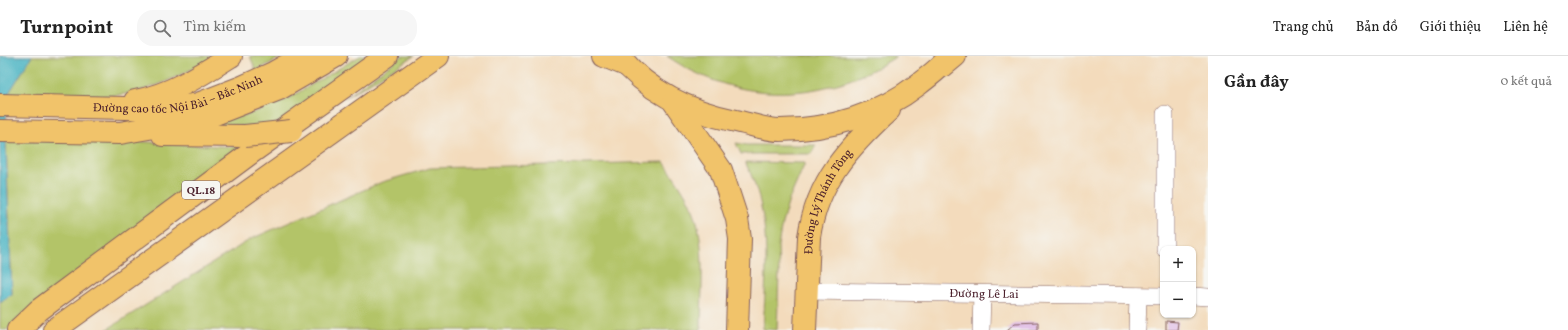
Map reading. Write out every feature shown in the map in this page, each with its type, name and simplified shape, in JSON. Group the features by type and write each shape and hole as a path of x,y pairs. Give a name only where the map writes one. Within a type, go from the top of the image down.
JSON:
{"main road":[{"path":"0,105 46,106 123,103 158,95 180,86 232,56"},
{"name":"Đường cao tốc Nội Bài – Bắc Ninh","path":"46,106 167,109 198,104 260,79 303,56"},
{"path":"120,133 210,116 279,89 336,56"},
{"name":"QL.18","path":"18,330 38,310 252,152 388,56"},
{"path":"0,131 245,136 291,131 326,118 438,56"},
{"path":"54,330 438,56"},
{"path":"604,56 623,61 660,93 704,114 779,130 819,128 850,121 902,97 949,59"},
{"name":"Đường Lý Thánh Tông","path":"805,330 805,291 811,224 821,195 832,173 847,151 902,97"},
{"path":"672,99 721,170 737,218 740,239 737,330"}],"street":[{"path":"1165,114 1165,246"},
{"name":"Đường Lê Lai","path":"805,291 1160,296"},
{"path":"981,330 982,294"},
{"path":"1137,330 1138,296"},
{"path":"1196,296 1208,297"}],"green space":[{"path":"32,56 216,56 167,81 135,92 119,95 88,97 7,96"},
{"path":"250,56 283,56 256,71"},
{"path":"360,56 371,56 282,122 259,127 222,125 220,123 228,117 247,115 284,101"},
{"path":"402,56 414,56 345,98"},
{"path":"667,56 897,56 869,72 841,83 812,90 782,92 752,90 723,84 695,72"},
{"path":"6,140 111,140 252,148 17,320 7,330 0,330 0,302 12,294"},
{"path":"736,143 747,145 816,145 811,154 741,154"},
{"path":"664,162 689,201 698,226 702,264 701,330 106,330 251,239 382,182 430,168"},
{"path":"745,162 805,163 789,200 782,223 778,246 779,273 777,330 763,329 766,265 764,223 754,182"}],"water":[{"path":"0,56 32,56 7,96 6,151 12,294 0,302"}],"building":[{"path":"1166,321 1178,322 1177,330 1166,330"},
{"path":"1038,322 1038,330 1007,330 1015,323"}]}
